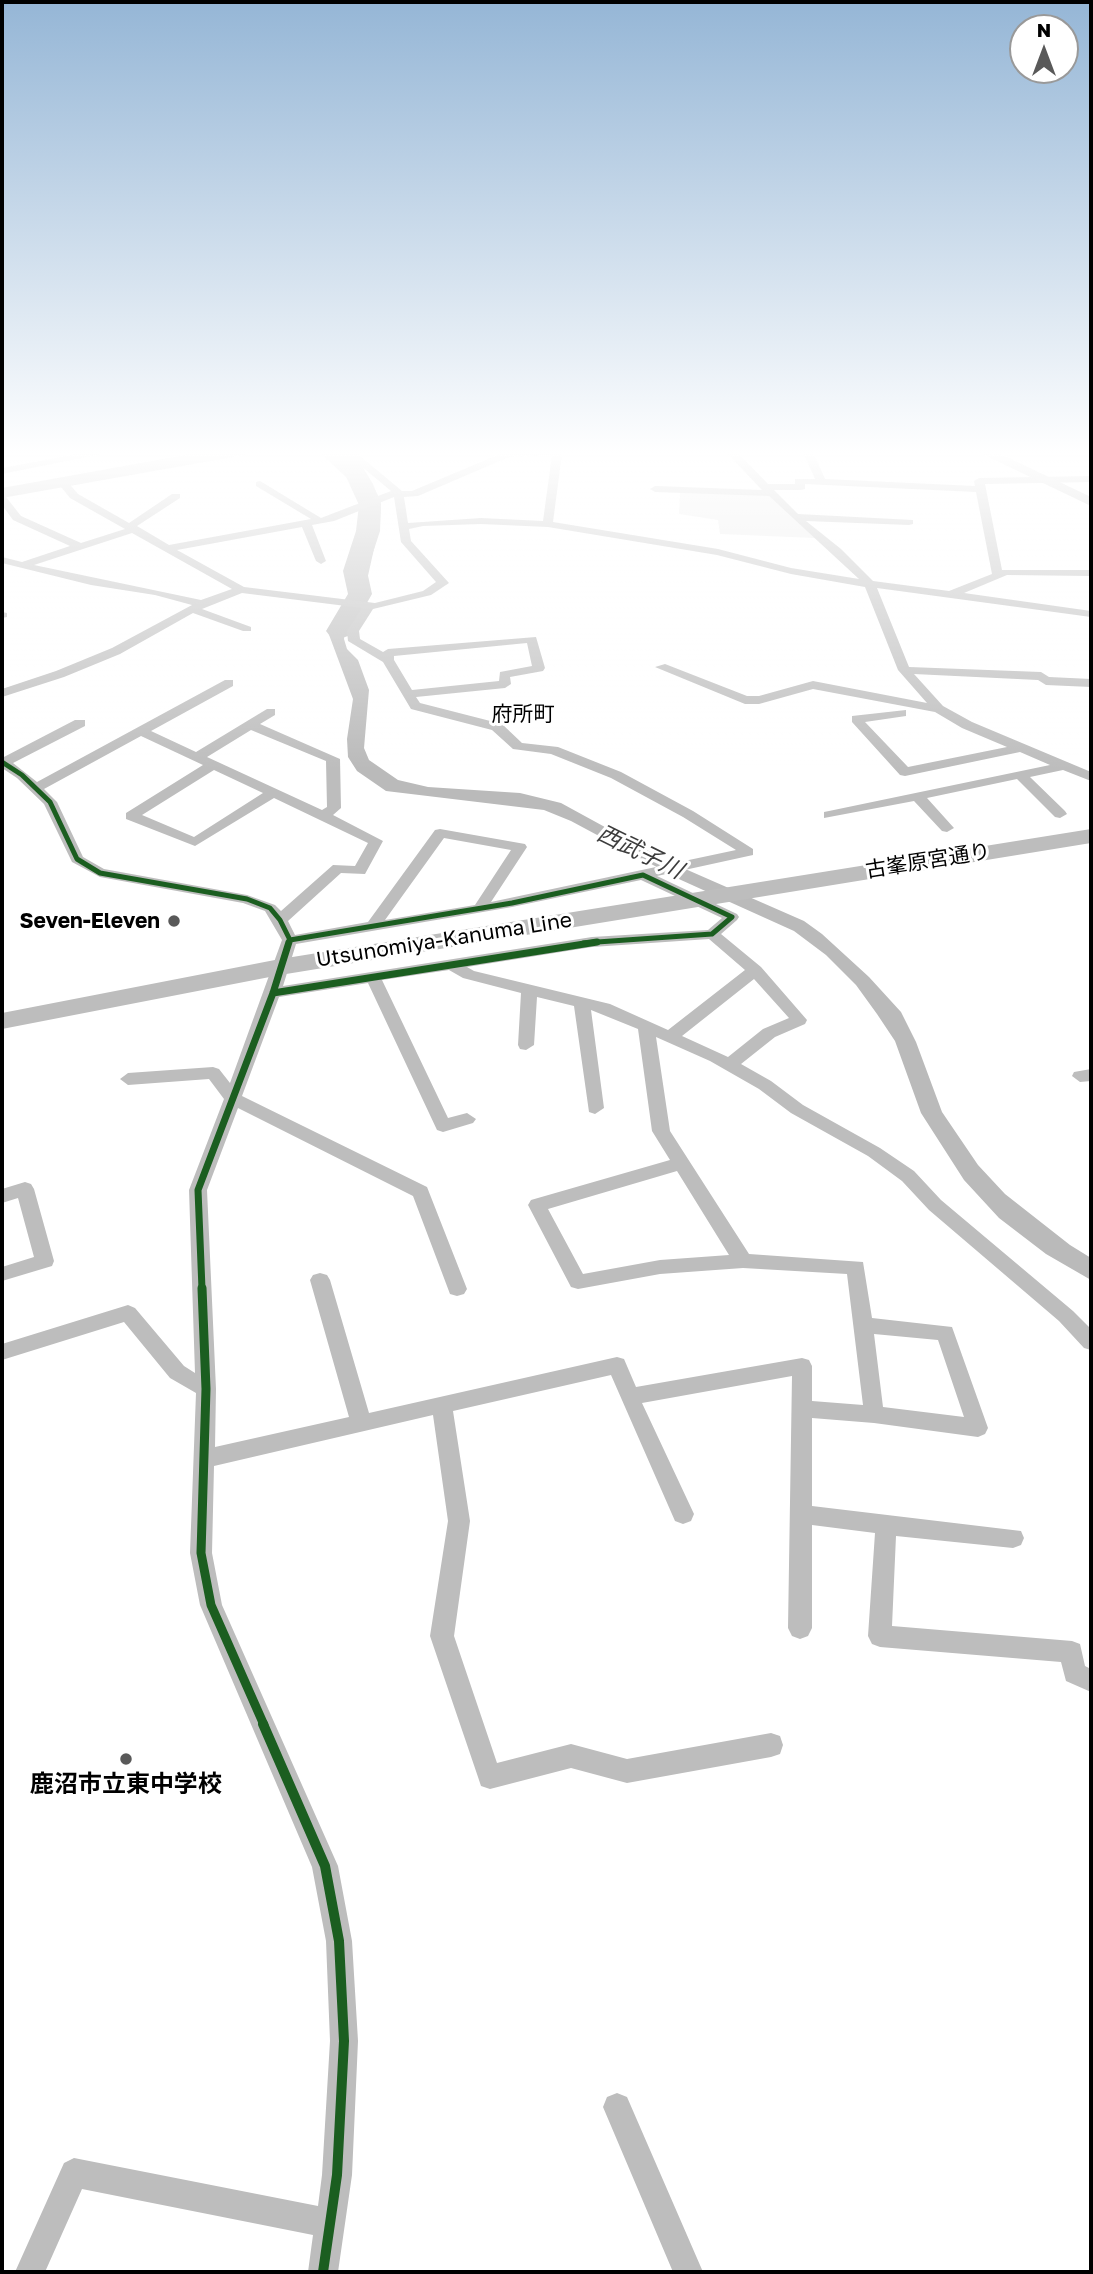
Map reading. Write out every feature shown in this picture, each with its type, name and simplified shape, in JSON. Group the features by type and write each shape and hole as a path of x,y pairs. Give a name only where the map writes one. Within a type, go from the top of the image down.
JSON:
{"main road":[{"name":"古峯原宮通り","path":"680,901 1091,836"},
{"name":"Utsunomiya-Kanuma Line","path":"2,1021 280,967 680,901"}],"street":[{"path":"19,566 49,556"},
{"path":"183,556 241,590 370,605 427,593 443,583 419,556"},
{"path":"320,556 321,561"},
{"path":"734,556 791,571 870,584 1091,614"},
{"path":"842,556 870,584 904,670 939,709"},
{"path":"994,556 998,575"},
{"path":"2,560 91,582 155,592 197,606 247,629"},
{"path":"948,595 1006,572 1040,570 1091,573"},
{"path":"2,693 60,674 116,651 197,606 241,590"},
{"path":"370,605 353,631 354,641 388,660"},
{"path":"290,940 480,908 747,852 688,814 616,775 553,750 518,746 497,727 415,706 388,660 387,653 532,639 539,668 504,675 505,684 409,694"},
{"path":"661,667 745,700 759,700 813,685 939,709 1019,748 1091,777"},
{"path":"904,670 1041,676 1046,681 1091,683"},
{"path":"36,788 229,684"},
{"path":"197,757 271,712"},
{"path":"902,713 856,719 905,772 1019,748"},
{"path":"2,762 80,723"},
{"path":"250,724 333,759 334,808 323,816"},
{"path":"141,731 376,841 360,871 338,867 280,920"},
{"path":"2,762 22,775 50,802 77,859 100,873 247,899 270,908 280,920 290,940 273,993 198,1190 206,1389 201,1553 211,1605 325,1866 339,1941 344,2042 337,2175 323,2272"},
{"path":"213,765 131,816 195,842 273,793"},
{"path":"829,815 1062,766"},
{"path":"1020,775 1060,814"},
{"path":"917,796 947,828"},
{"path":"373,926 440,833 520,847 480,908"},
{"path":"273,993 592,942 712,934 732,917 643,875"},
{"path":"712,934 755,970 799,1020 769,1034 729,1065"},
{"path":"451,964 469,975 604,1008 729,1065 908,1176 935,1205 1066,1316 1091,1342"},
{"path":"669,1037 755,970"},
{"path":"373,976 443,1126 467,1119"},
{"path":"526,1045 529,990"},
{"path":"582,1003 595,1108"},
{"path":"646,1027 661,1131 743,1261"},
{"path":"128,1079 213,1073 233,1099 421,1192 457,1289"},
{"path":"681,1163 537,1205 578,1282 660,1267 743,1261 856,1267 874,1414"},
{"path":"2,1196 25,1189 45,1261 2,1274"},
{"path":"320,1280 361,1422"},
{"path":"2,1352 128,1313 177,1372 206,1389"},
{"path":"802,1409 874,1414 978,1428 945,1333 863,1325"},
{"path":"204,1459 617,1365 629,1398 683,1514"},
{"path":"629,1398 802,1366 800,1628"},
{"path":"442,1403 459,1521 442,1636 490,1777 571,1756 627,1771 771,1745"},
{"path":"801,1514 1013,1538"},
{"path":"886,1525 880,1636 1072,1652 1074,1673 1091,1681"},
{"path":"617,2107 688,2272"},
{"path":"30,2272 74,2173 330,2223"}],"water":[{"path":"363,556 372,556 363,598 345,630 344,639 347,649 358,660 369,690 364,748 369,760 398,780 428,787 520,793 561,803 667,861 804,921 869,977 901,1012 916,1042 942,1112 978,1165 1005,1194 1070,1245 1091,1258 1091,1280 1046,1254 999,1218 964,1180 921,1113 895,1041 877,1014 856,985 826,955 794,931 681,880 571,821 544,810 386,791 357,771 348,757 347,739 353,699 328,632 356,594 359,582 355,571"}],"waterway":[{"name":"西武子川","path":"339,631 360,594 355,571 360,556"}],"cycle path":[{"path":"2,762 22,775 50,802 77,859 100,873 247,899 270,908 280,920 290,940 273,993 198,1190 206,1389 201,1553 211,1605 325,1866 339,1941 344,2041 337,2175 323,2272"},
{"path":"273,993 592,942 712,934 732,917 643,875 512,903 290,940"}],"place":[{"name":"Seven-Eleven","path":"174,921"},
{"name":"鹿沼市立東中学校","path":"126,1759"}],"district":[{"name":"府所町","path":"523,714"}]}
